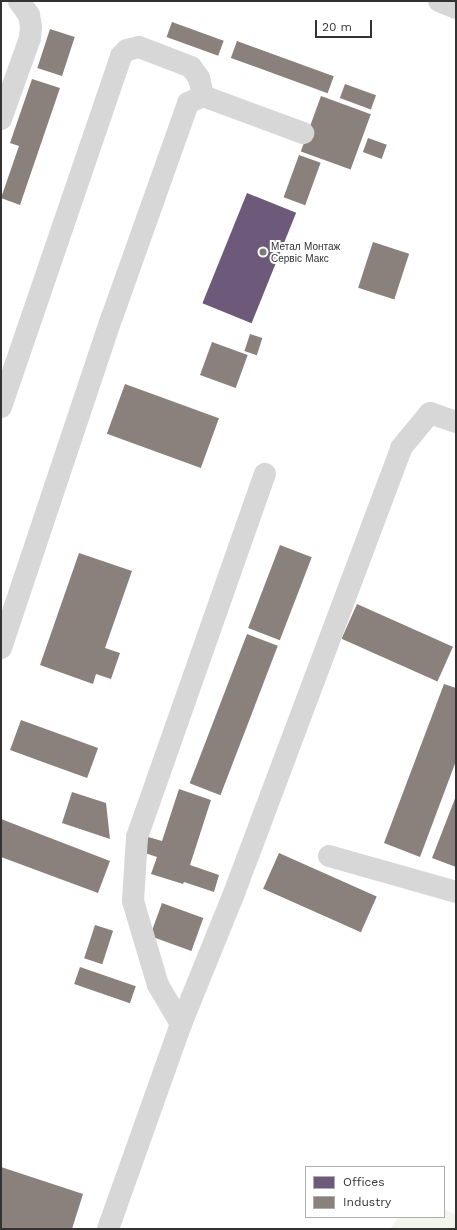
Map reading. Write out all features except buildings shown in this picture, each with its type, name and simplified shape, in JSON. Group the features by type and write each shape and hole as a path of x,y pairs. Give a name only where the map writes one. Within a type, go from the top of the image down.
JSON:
{"lane":[{"path":"439,1 456,8"},
{"path":"1,119 30,38 31,27 29,6"},
{"path":"1,407 121,56 127,50 139,47 190,67 199,78 203,96"},
{"path":"1,648 112,317 188,103 203,96 303,133"},
{"path":"108,1229 181,1024 235,889 402,448 430,413 456,422"},
{"path":"181,1024 158,985 132,902 137,837 265,474"},
{"path":"329,856 456,892"}],"shaded area":[{"path":"445,1210 456,1215 455,1229 390,1229 397,1218 445,1218"}],"place":[{"name":"Метал Монтаж Сервіс Макс","path":"263,252"}]}
